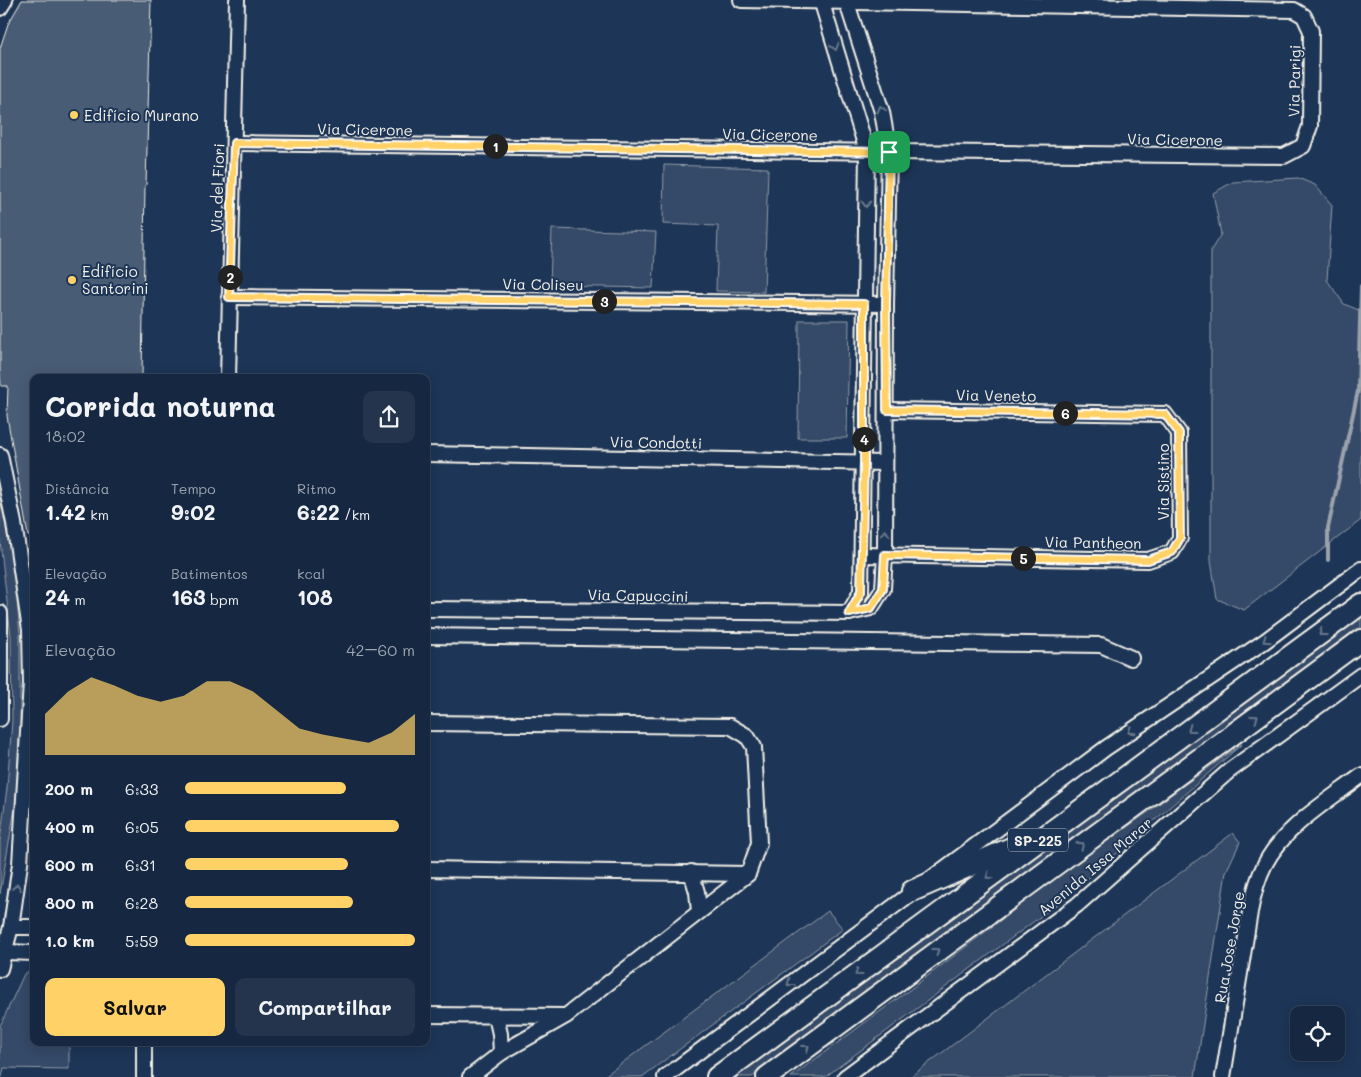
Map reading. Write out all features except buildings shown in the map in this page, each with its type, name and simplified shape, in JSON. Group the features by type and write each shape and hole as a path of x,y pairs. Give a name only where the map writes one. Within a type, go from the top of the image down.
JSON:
{"highway":[{"name":"SP-225","path":"717,1077 1361,604"},
{"name":"SP-225","path":"766,1077 1361,640"},
{"path":"912,891 1052,830"}],"street":[{"path":"0,8 5,0"},
{"name":"Via del Fiori","path":"228,374 237,0"},
{"path":"741,0 846,1"},
{"path":"821,1 867,151 861,592 849,613"},
{"name":"Via Parigi","path":"846,1 1294,10 1304,16 1311,31 1310,126 1303,146"},
{"name":"Via Capuccini","path":"430,609 849,613 871,608 883,589 885,555 889,152 882,112 846,1"},
{"name":"Via Cicerone","path":"234,143 1284,156 1303,146"},
{"name":"Via Coliseu","path":"229,297 886,304"},
{"name":"Via Veneto","path":"887,410 1165,414"},
{"name":"Via Sistino","path":"1165,414 1179,433 1180,538 1172,552"},
{"name":"Via Condotti","path":"430,454 885,463"},
{"path":"0,455 30,618"},
{"name":"Via Pantheon","path":"862,554 1148,560 1172,552"},
{"path":"665,1077 1106,748 1265,641 1361,569"},
{"path":"0,614 0,720"},
{"path":"430,636 1101,645 1130,658"},
{"name":"Avenida Issa Marar","path":"845,1077 1077,905 1230,771 1361,675"},
{"path":"0,969 6,952 20,864 30,703"},
{"path":"430,723 730,726 748,736 754,747 759,842 748,874 699,910 566,1016 501,1053 470,1077"},
{"name":"Rua Jose Jorge","path":"1222,1077 1250,912 1255,889 1265,863 1298,824 1361,776"},
{"path":"430,869 748,874"},
{"path":"691,872 697,892 699,910"},
{"path":"10,926 30,927"},
{"path":"6,952 30,953"},
{"path":"430,1015 566,1016"},
{"path":"496,1016 500,1034 501,1053"},
{"path":"144,1046 144,1077"}],"shaded area":[{"path":"664,165 768,168 764,292 716,291 718,226 663,224"},
{"path":"1298,178 1315,185 1332,205 1327,280 1344,304 1361,311 1361,520 1244,610 1217,599 1211,561 1211,250 1221,234 1213,193 1233,182"},
{"path":"552,229 656,232 653,288 550,286"},
{"path":"799,320 849,320 847,438 798,438"},
{"path":"0,496 15,577 20,635 20,723 16,802 0,894 0,841 7,788 12,720 11,636 0,541"},
{"path":"1361,613 1361,631 752,1077 732,1077"},
{"path":"1242,744 1068,896 825,1077 791,1077 912,988 1061,874"},
{"path":"1233,833 1240,842 1226,872 1195,1077 910,1077"},
{"path":"828,911 843,929 642,1077 603,1077"},
{"path":"30,971 30,1046 69,1046 69,1069 4,1068 2,1077 0,1077 0,1026 24,974"}],"waterway":[{"path":"1328,560 1328,528 1358,391 1361,286"}],"place":[{"name":"Edifício Murano","path":"74,115"},
{"name":"Edifício Santorini","path":"72,280"}],"route":[{"path":"234,143 889,152 886,304 887,410 1165,414 1179,433 1180,538 1172,552 1148,560 885,555 883,589 871,608 849,613 861,592 864,462 864,304 229,297 234,143"}]}
